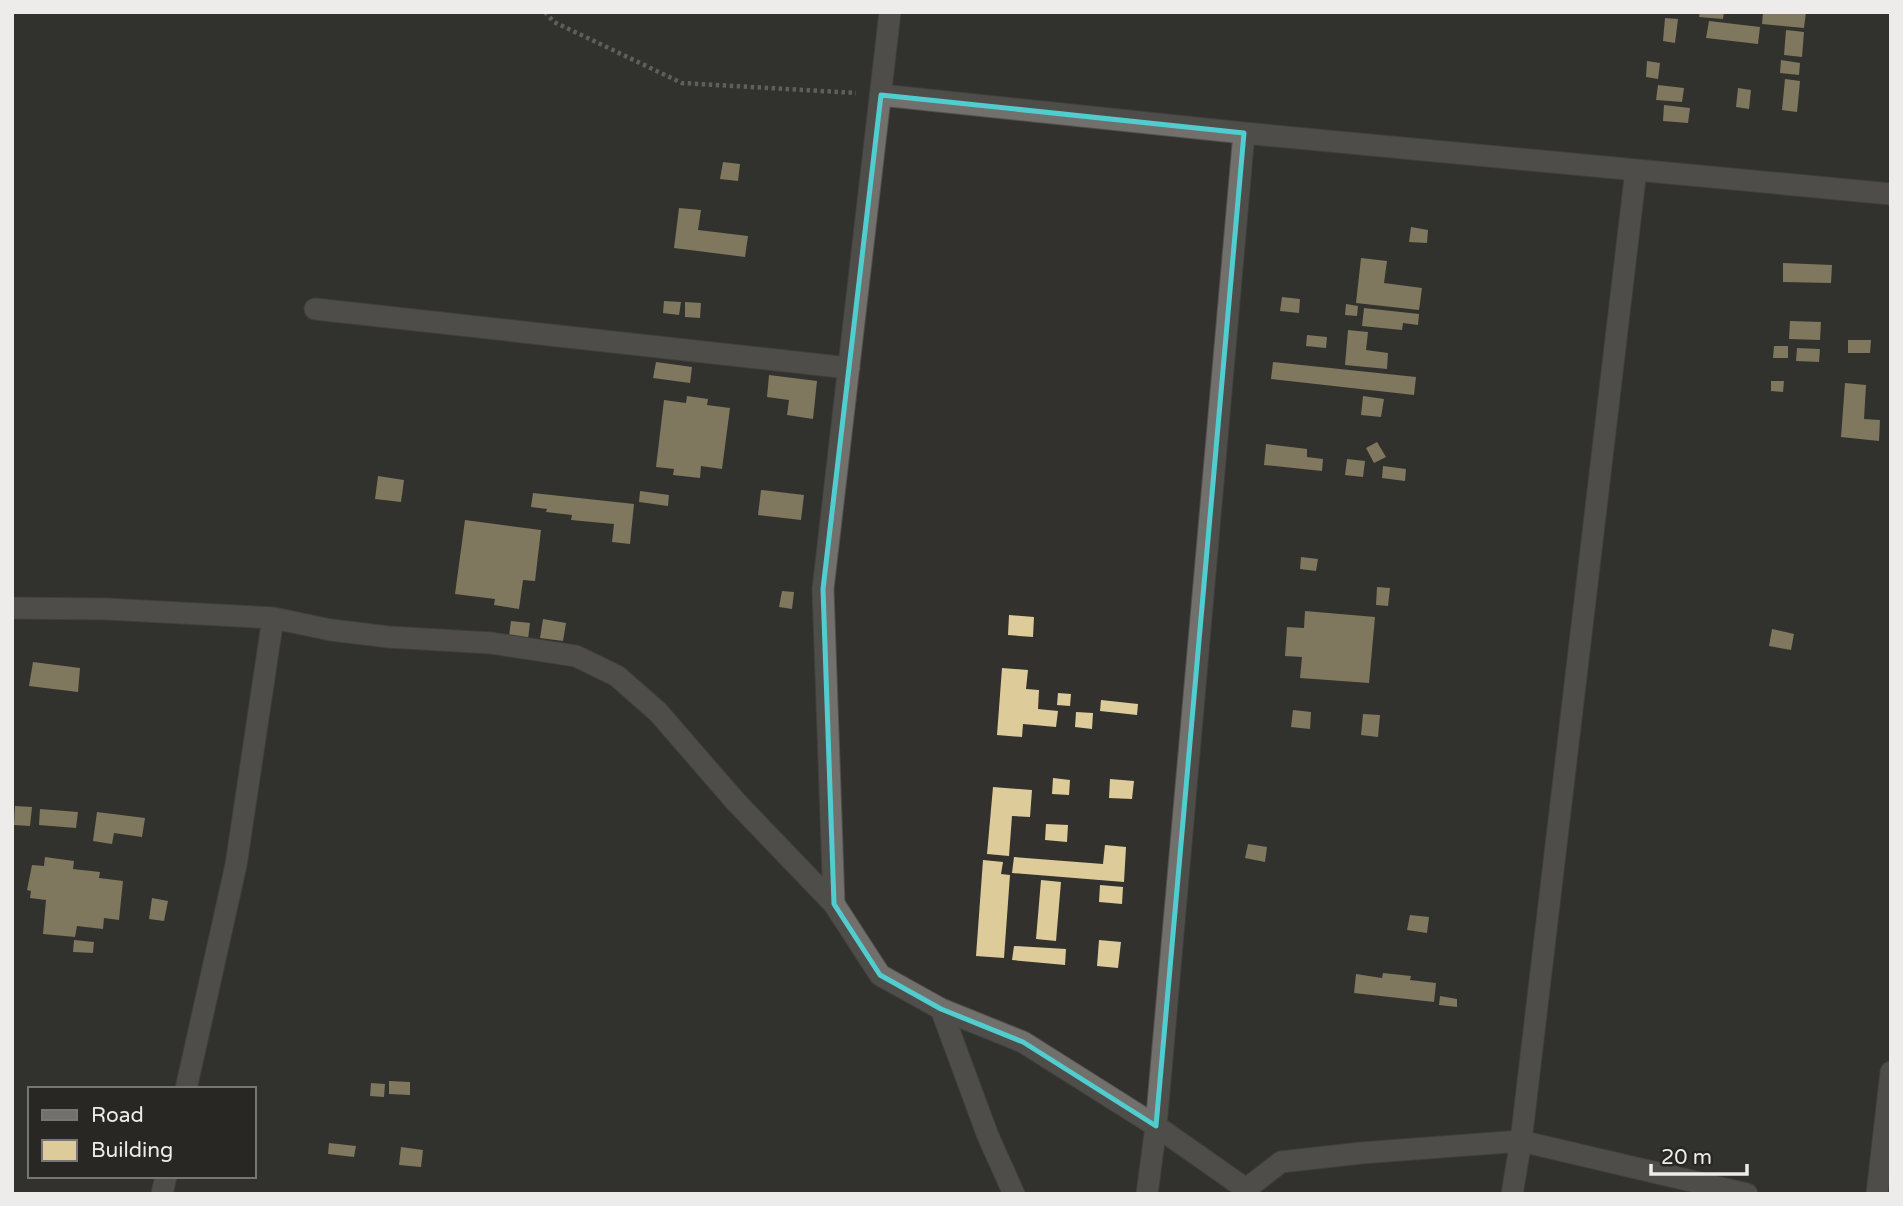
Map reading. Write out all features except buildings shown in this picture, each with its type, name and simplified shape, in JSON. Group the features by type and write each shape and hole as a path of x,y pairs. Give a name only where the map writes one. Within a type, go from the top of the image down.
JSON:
{"street":[{"path":"834,904 823,589 890,12"},
{"path":"881,95 1244,133 1891,194"},
{"path":"1147,1194 1156,1126 1244,133"},
{"path":"1512,1194 1521,1142 1636,170"},
{"path":"315,309 849,368"},
{"path":"12,608 107,609 273,618 343,632 491,643 576,656 617,676 657,712 736,802 834,904 880,975 941,1009 1023,1042 1156,1126 1247,1191 1281,1162 1361,1153 1521,1142 1747,1194"},
{"path":"186,1087 236,865 273,618"},
{"path":"941,1009 988,1136 1014,1194"},
{"path":"1877,1194 1891,1072"}],"path":[{"path":"545,12 554,22 682,83 881,95"}],"highlighted area":[{"path":"881,95 1244,133 1156,1126 1023,1042 941,1009 880,975 834,904 823,589"}]}
